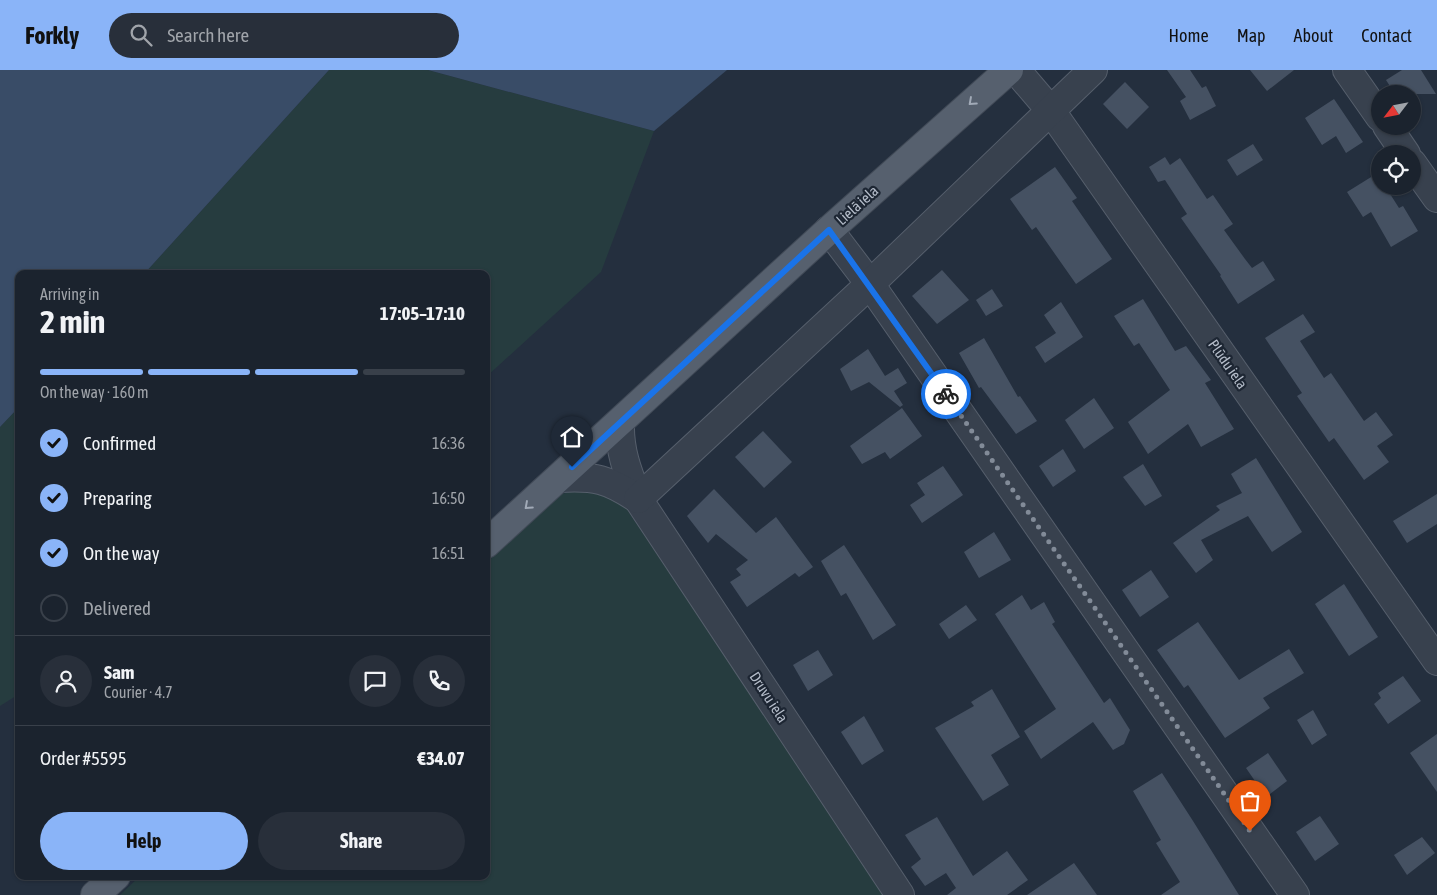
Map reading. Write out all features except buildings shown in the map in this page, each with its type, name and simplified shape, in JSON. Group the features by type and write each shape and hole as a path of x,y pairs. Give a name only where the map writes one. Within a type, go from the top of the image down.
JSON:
{"main road":[{"name":"Lielā iela","path":"490,540 829,230 1009,70"},
{"path":"95,895 112,880"}],"street":[{"name":"Plūdu iela","path":"1016,70 1051,111 1437,661"},
{"path":"638,499 870,284 1093,70"},
{"path":"1359,74 1371,99"},
{"path":"1421,176 1437,198"},
{"path":"829,230 870,284 1295,895"},
{"name":"Druvu iela","path":"620,423 621,451 638,499 900,895"},
{"name":"Druvu iela","path":"560,478 587,476 614,484 638,499"}],"green space":[{"path":"329,70 428,70 654,131 601,272 490,373 490,270 148,270"},
{"path":"15,411 15,697 0,706 0,427"},
{"path":"592,485 618,496 885,895 120,895 136,880 490,880 490,559 562,494"}],"water":[{"path":"0,70 329,70 148,270 15,270 15,411 0,427"},
{"path":"428,70 727,70 654,131"}],"way so far":[{"path":"946,394 1250,831"}],"route":[{"path":"572,467 829,230 870,284 946,394"}]}
